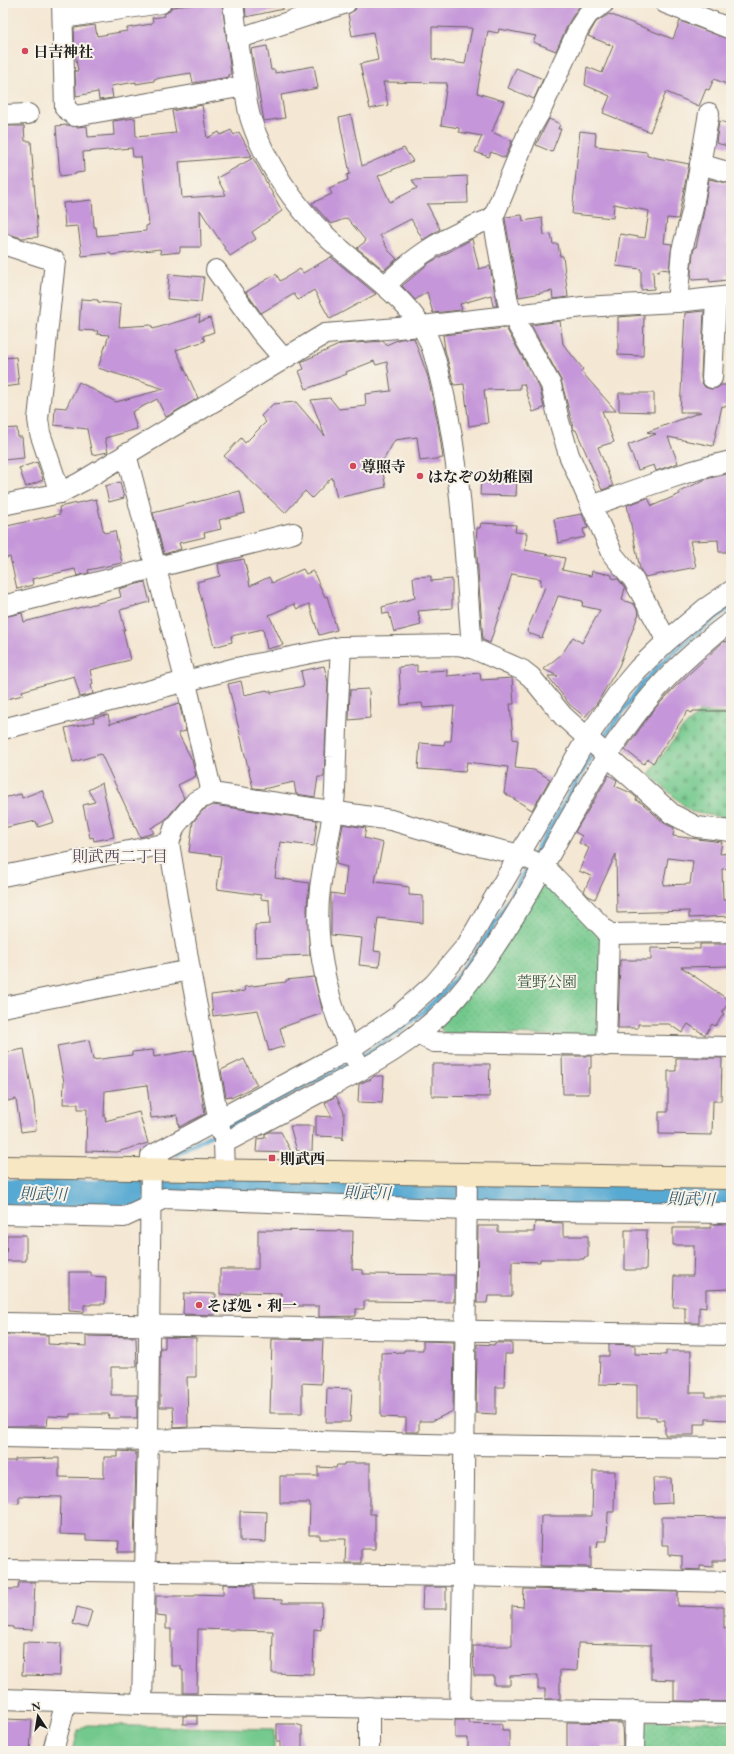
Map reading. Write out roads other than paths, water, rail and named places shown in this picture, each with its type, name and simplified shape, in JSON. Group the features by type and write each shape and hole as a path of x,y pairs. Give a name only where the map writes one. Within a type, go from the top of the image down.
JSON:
{"street":[{"path":"161,3 62,11 64,108 75,116 245,86"},
{"path":"233,3 237,39 251,119 259,141 299,208 328,238 395,295 422,326 436,360 451,426 462,511 472,648"},
{"path":"237,39 346,3"},
{"path":"604,3 588,14 578,28 540,112 528,133 493,218 508,302 512,315 551,385 558,421 569,455 613,555 633,579 667,641"},
{"path":"665,3 731,29"},
{"path":"677,302 682,250 692,212 709,113"},
{"path":"3,116 28,114"},
{"path":"700,164 731,173"},
{"path":"385,286 402,268 439,242 458,232 493,218"},
{"path":"3,244 55,261 38,419 40,433 60,493"},
{"path":"216,270 260,331 283,358"},
{"path":"3,505 60,493 81,482 283,358 325,334 422,326 583,307 677,302 724,297 712,378"},
{"path":"126,454 186,683 212,793"},
{"path":"591,506 684,473 731,461"},
{"path":"3,606 294,533"},
{"path":"356,1060 398,1016 434,984 467,945 532,860 598,746 625,684 638,668 667,641 706,608 731,591"},
{"path":"142,1704 148,1440 151,1156 221,1131 356,1060 418,1034 457,997 487,958 508,927 532,860 598,746 633,716 679,665 721,628 731,622"},
{"path":"3,730 186,683 236,668 341,647 458,645 472,648 522,670 531,677 563,716 672,814 697,827 731,831"},
{"path":"341,647 334,810 320,890 318,918 320,945 326,979 336,1014 356,1060"},
{"path":"225,1171 221,1131 190,970 169,843 175,826 196,801 212,793 334,810 391,820 532,860 609,934 731,932"},
{"path":"3,876 169,843"},
{"path":"606,1046 609,934"},
{"path":"3,1007 190,970"},
{"path":"418,1034 434,1042 731,1047"},
{"path":"3,1167 150,1188 225,1171 466,1193 731,1213"},
{"path":"150,1188 164,1198 466,1193 731,1178"},
{"path":"3,1214 124,1217 150,1188"},
{"path":"460,1709 463,1576 466,1193"},
{"path":"3,1322 149,1326 731,1335"},
{"path":"3,1437 148,1440 205,1438 464,1445 731,1448"},
{"path":"3,1570 463,1576 731,1582"},
{"path":"3,1699 142,1704 731,1713"},
{"path":"53,1751 66,1701"},
{"path":"369,1707 369,1751"},
{"path":"634,1751 635,1711"}],"waterway":[{"path":"600,743 643,683 665,660 731,606"},
{"path":"533,857 595,750"},
{"path":"359,1058 409,1024 453,982 485,940 529,864"},
{"path":"224,1128 352,1062"},
{"path":"176,1154 217,1132"},
{"name":"則武川","path":"3,1194 94,1195 128,1191 195,1190 731,1199"}],"place":[{"name":"日吉神社","path":"25,51"},
{"name":"尊照寺","path":"353,466"},
{"name":"はなぞの幼稚園","path":"420,476"},
{"name":"則武西","path":"272,1158"},
{"name":"そば処・利一","path":"199,1305"}],"district":[{"name":"則武西二丁目","path":"120,856"}],"park label":[{"name":"萱野公園","path":"547,981"}]}
